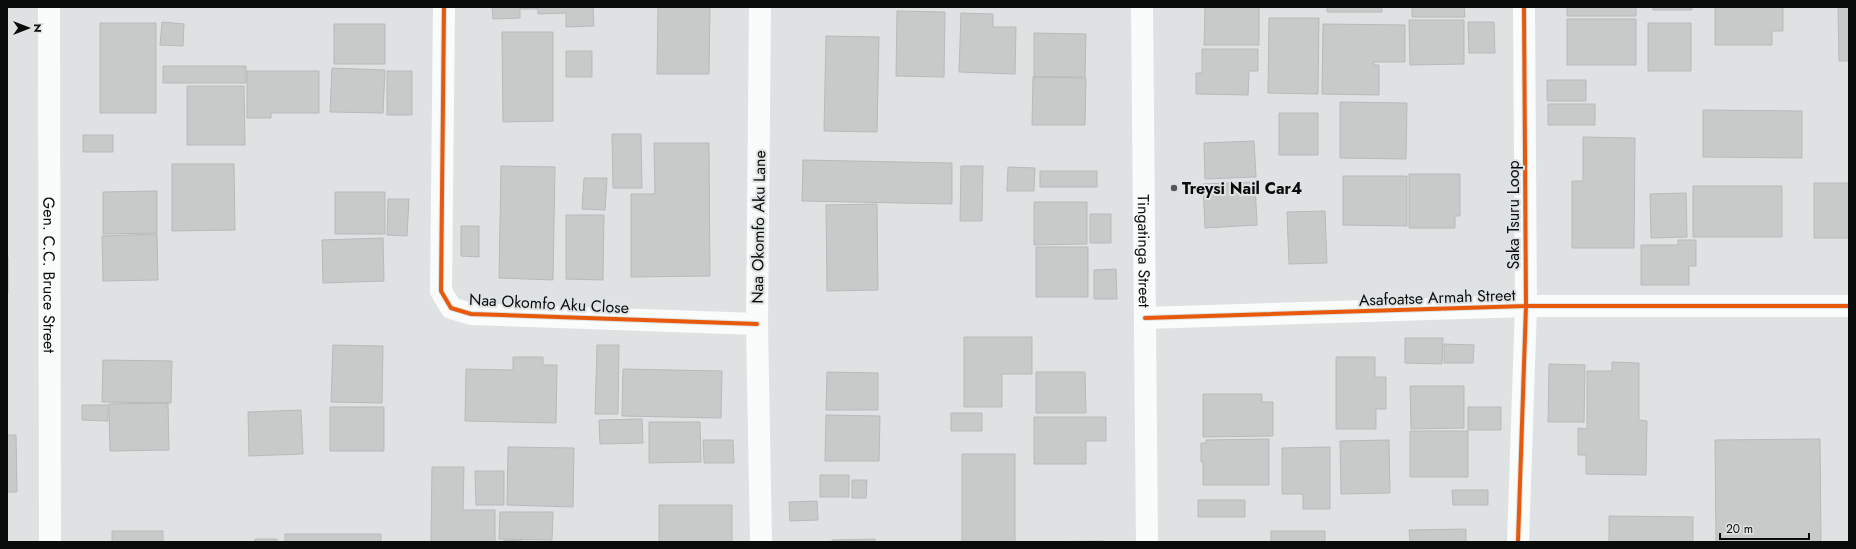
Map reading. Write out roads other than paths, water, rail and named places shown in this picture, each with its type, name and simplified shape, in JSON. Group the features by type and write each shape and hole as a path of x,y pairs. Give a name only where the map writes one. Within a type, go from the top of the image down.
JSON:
{"street":[{"name":"Gen. C.C. Bruce Street","path":"49,7 50,542"},
{"name":"Naa Okomfo Aku Close","path":"444,7 441,291 451,308 471,314 757,324"},
{"name":"Naa Okomfo Aku Lane","path":"760,7 757,324 761,542"},
{"name":"Tingatinga Street","path":"1142,7 1147,542"},
{"name":"Saka Tsuru Loop","path":"1518,542 1526,306 1524,7"},
{"name":"Asafoatse Armah Street","path":"1145,318 1526,306 1849,306"}],"place":[{"name":"Treysi Nail Car4","path":"1174,188"}]}
